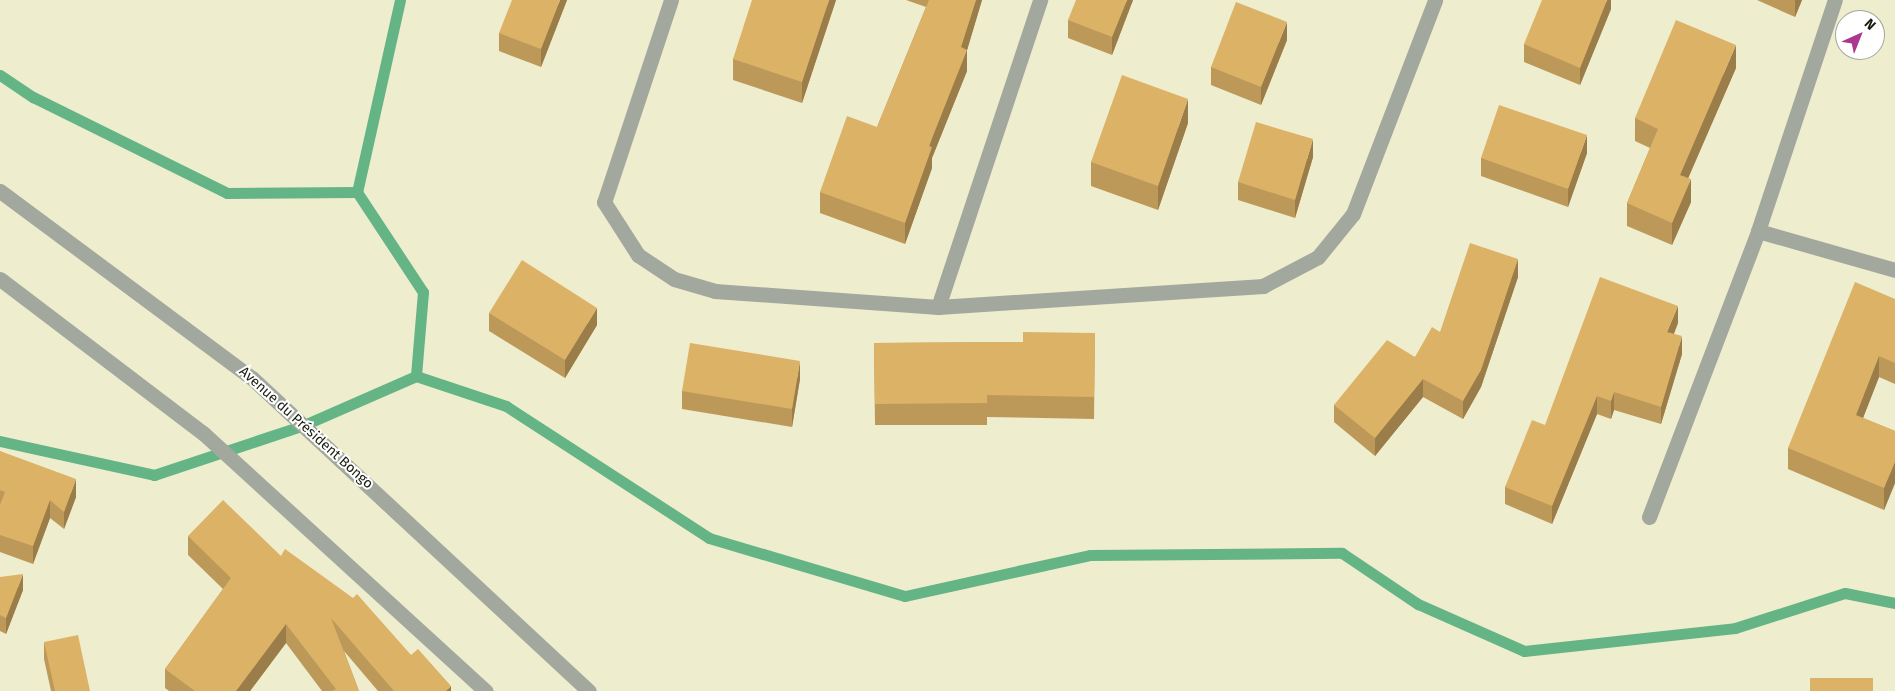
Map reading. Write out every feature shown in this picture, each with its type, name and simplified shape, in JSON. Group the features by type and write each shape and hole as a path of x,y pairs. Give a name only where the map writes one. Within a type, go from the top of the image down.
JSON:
{"street":[{"path":"671,0 604,202 638,256 674,278 715,291 938,307 1263,286 1318,257 1353,214 1434,0"},
{"path":"938,307 1040,0"},
{"path":"1649,517 1758,231 1835,0"},
{"name":"Avenue du Président Bongo","path":"0,191 252,378 325,443 589,691"},
{"path":"1758,231 1895,270"},
{"path":"0,279 203,433 486,691"}],"building":[{"path":"512,0 560,0 541,49 499,33"},
{"path":"752,0 829,0 802,82 733,59"},
{"path":"929,0 976,0 961,47 967,50 929,146 932,147 905,223 820,192 847,116 877,127"},
{"path":"1076,0 1127,0 1112,37 1068,20"},
{"path":"1542,0 1607,0 1580,68 1524,44"},
{"path":"1236,2 1287,22 1261,87 1211,67"},
{"path":"1676,20 1736,45 1680,175 1691,179 1672,223 1627,203 1658,129 1635,118"},
{"path":"1122,75 1188,99 1158,186 1091,162"},
{"path":"1499,105 1587,135 1568,189 1481,158"},
{"path":"1256,122 1313,139 1295,200 1238,182"},
{"path":"1470,243 1518,259 1481,370 1463,401 1423,379 1375,438 1334,405 1387,340 1415,357 1432,327 1440,332"},
{"path":"522,260 597,308 565,360 489,313"},
{"path":"1600,277 1678,306 1667,332 1682,336 1661,407 1614,392 1611,401 1597,396 1552,506 1505,487 1532,420 1545,425"},
{"path":"1855,282 1895,299 1895,363 1879,356 1856,415 1895,431 1895,462 1884,488 1788,448"},
{"path":"1023,332 1095,333 1094,397 987,395 987,403 875,404 874,343 1023,342"},
{"path":"690,343 800,361 792,409 682,391"},
{"path":"0,451 76,479 64,512 50,500 33,546 0,535 0,505 5,492 0,490"},
{"path":"223,500 281,556 285,549 353,598 357,594 411,655 418,649 451,686 446,691 394,691 331,618 359,691 332,691 336,689 286,624 236,691 195,691 165,669 231,578 188,536"},
{"path":"23,574 6,618 0,615 0,577"},
{"path":"78,635 90,691 55,691 44,642"},
{"path":"1810,678 1873,678 1873,691 1810,691"}],"waterway":[{"path":"400,0 357,192 423,292 416,376"},
{"path":"0,75 33,97 227,193 357,192"},
{"path":"0,441 154,475 304,425 416,376 506,406 709,538 905,596 1090,555 1342,553 1418,604 1524,651 1735,628 1845,593 1895,603"}]}
